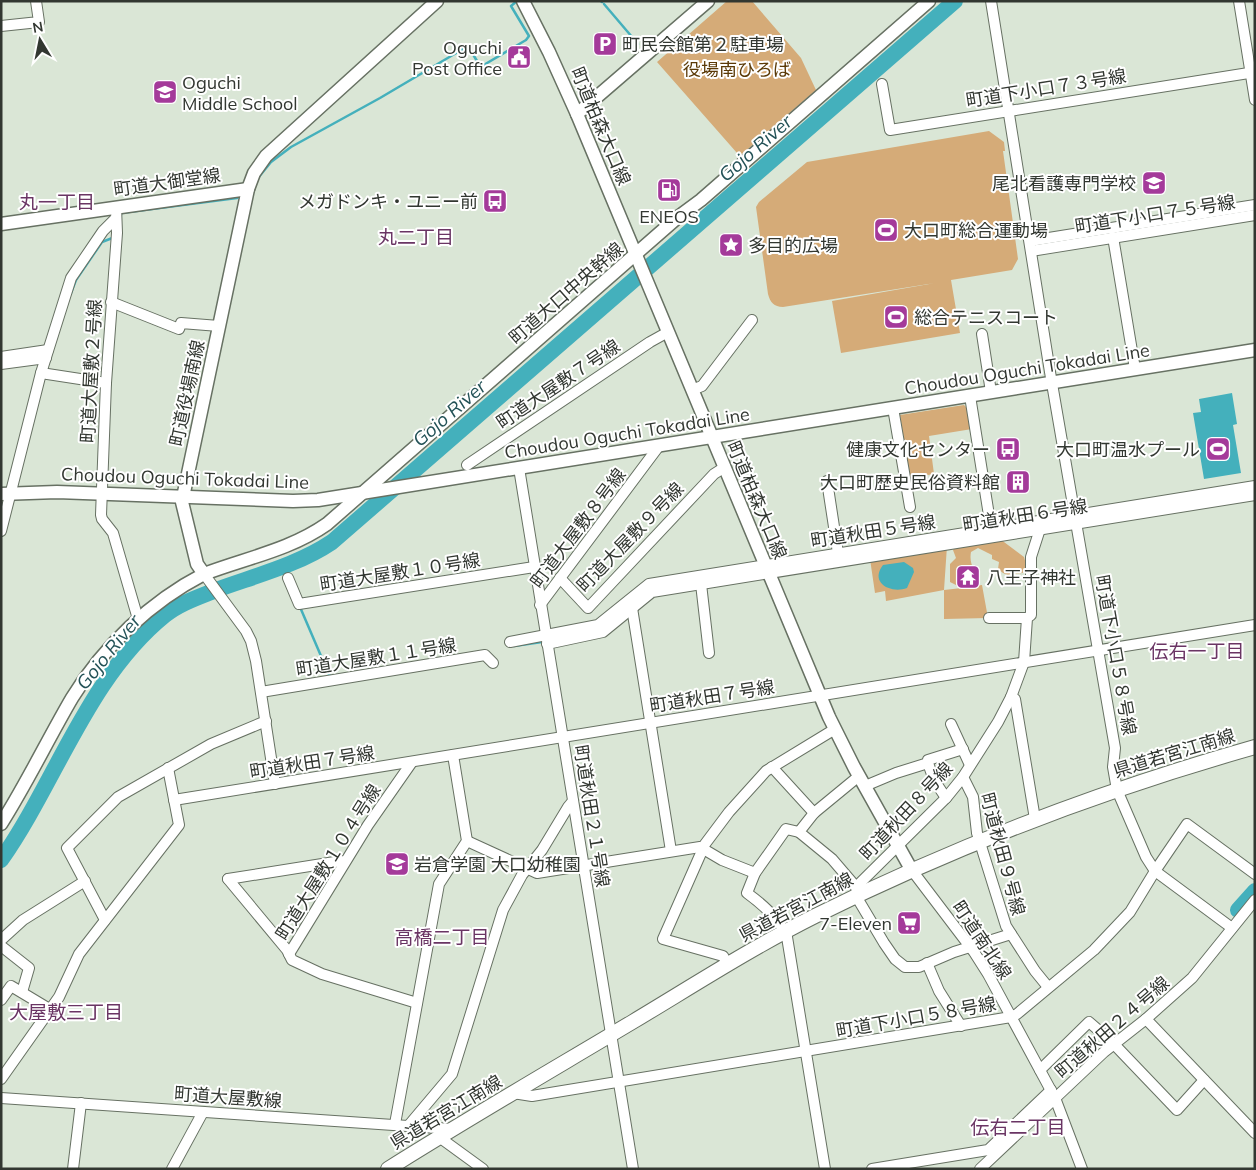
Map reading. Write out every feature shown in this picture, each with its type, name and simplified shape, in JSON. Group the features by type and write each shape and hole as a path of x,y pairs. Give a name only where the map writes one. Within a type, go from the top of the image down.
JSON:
{"main road":[{"name":"県道若宮江南線","path":"388,1169 785,931 857,891 1035,818 1255,747"}],"street":[{"path":"1,26 39,22 36,1"},
{"name":"町道役場南線","path":"204,574 197,564 182,509 183,496 248,189 254,173 266,156 437,1"},
{"name":"町道柏森大口線","path":"523,1 550,52 577,114 835,729 911,869"},
{"path":"577,114 708,1"},
{"name":"町道大口中央幹線","path":"204,574 264,555 310,536 370,492 638,260 929,1"},
{"name":"町道下小口５８号線","path":"513,1093 532,1096 1011,1017 1094,950 1130,912 1155,871 1146,857 1117,790 1113,767 1115,748 1030,246 991,1"},
{"path":"1239,1 1252,72 1255,100"},
{"name":"町道下小口７３号線","path":"882,84 890,130 1252,72"},
{"name":"町道大御堂線","path":"1,224 116,213 248,189"},
{"path":"1030,246 1255,205"},
{"path":"1,531 6,493 71,278 116,213"},
{"name":"町道大屋敷２号線","path":"116,213 117,233 106,383 101,493 102,518 113,533 138,619"},
{"name":"町道下小口７５号線","path":"1030,246 1113,238 1255,215"},
{"path":"1113,238 1135,369"},
{"path":"111,302 179,329 181,323 219,326"},
{"path":"692,390 702,386 752,320"},
{"name":"町道大屋敷７号線","path":"467,465 650,342 668,332"},
{"path":"982,334 991,392"},
{"name":"Choudou Oguchi Tokadai Line","path":"6,493 45,491 306,501 712,438 1255,350"},
{"path":"1,357 47,354"},
{"path":"1,364 47,354"},
{"path":"41,373 106,383"},
{"path":"970,396 992,528"},
{"path":"894,408 910,507"},
{"name":"町道大屋敷８号線","path":"540,605 660,446"},
{"name":"町道大屋敷９号線","path":"560,578 588,608 714,474 725,467"},
{"name":"町道秋田２１号線","path":"518,468 633,1169"},
{"path":"827,481 838,553"},
{"name":"町道秋田５号線","path":"510,642 547,640 598,625 649,584 767,569 838,553 992,528 1076,519 1255,486"},
{"name":"町道秋田６号線","path":"547,640 603,632 652,592 701,584 767,569 1040,530 1076,519 1255,495"},
{"name":"町道秋田８号線","path":"857,891 946,798 963,777 998,722 1011,697 1024,662 1027,618 1031,615 1031,557 1040,530"},
{"name":"町道大屋敷１０号線","path":"288,578 299,604 534,567"},
{"path":"1,824 7,806 73,697 106,654 138,619 173,591 204,574 246,631 251,642 266,721 275,784"},
{"path":"701,584 709,653"},
{"path":"632,608 668,851"},
{"path":"989,618 1027,618"},
{"name":"町道秋田７号線","path":"174,800 1255,625"},
{"name":"町道大屋敷１１号線","path":"261,692 485,655 493,663"},
{"path":"1011,697 1015,699 1035,818"},
{"path":"105,920 67,848 118,797 211,744 266,721"},
{"path":"951,724 970,765"},
{"path":"728,965 723,956 663,939 703,848 729,812 761,776 772,767 835,729"},
{"path":"800,832 814,813 862,781 928,763 928,760 963,749"},
{"path":"395,1124 439,884 467,841 453,755"},
{"name":"町道大屋敷１０４号線","path":"289,954 368,825 412,762"},
{"path":"928,763 934,780 946,798"},
{"path":"772,767 814,813"},
{"path":"1,1080 51,1010 79,954 179,825 168,768"},
{"name":"町道秋田９号線","path":"963,777 973,797 977,833 1006,926 1048,987"},
{"path":"409,1125 452,1074 503,910 522,875 542,850 573,802"},
{"path":"1232,928 1155,871 1188,824 1255,874"},
{"path":"825,1169 787,937 785,931 757,900 747,893 755,873 786,829 800,832 832,859 857,891 884,943 895,959 905,967 916,968 970,946 1011,934"},
{"path":"467,841 536,873 693,847 703,848 722,860 755,873"},
{"path":"344,863 341,861 228,879 292,960 322,974 417,1003"},
{"name":"町道南北線","path":"911,869 970,946 988,974 1053,1094 1082,1169"},
{"path":"1,940 23,920 85,881"},
{"name":"町道秋田２４号線","path":"980,1169 1053,1094 1146,1019 1202,968 1255,900"},
{"path":"1,946 29,968 22,992"},
{"path":"927,963 939,991 961,1026"},
{"path":"1,1000 11,986 51,1010"},
{"path":"1146,1019 1255,1133"},
{"path":"1040,1070 1089,1022 1177,1110 1204,1080"},
{"path":"872,1169 988,1150 1053,1094"},
{"name":"町道大屋敷線","path":"2,1098 452,1129"},
{"path":"74,1169 81,1103"},
{"path":"172,1169 203,1112"},
{"path":"439,1137 484,1169"},
{"path":"913,1169 987,1157 990,1160"}],"green space":[{"name":"役場南ひろば","path":"727,1 752,1 801,58 816,90 741,155 739,152 737,153 657,62"},
{"name":"大口町総合運動場","path":"989,131 1004,142 1005,151 1003,151 1018,259 1012,270 951,280 960,333 841,353 832,301 935,283 783,307 771,302 768,294 756,207 759,202 807,162"},
{"path":"964,405 968,409 972,429 929,436 934,474 910,478 900,415"},
{"path":"996,536 1024,557 1026,564 1025,572 1008,575 998,569 999,562 992,559 992,555 978,548 971,552 971,562 976,577 975,586 982,585 988,618 944,619 944,590 962,588 950,582 950,564 956,558 953,550 957,544"},
{"path":"947,546 944,590 886,601 885,591 875,593 870,559"}],"water":[{"name":"大口町温水プール","path":"1232,393 1237,424 1233,425 1241,473 1204,479 1193,413 1201,412 1199,399"},
{"path":"904,562 913,568 914,572 907,588 889,588 880,582 879,571 883,565"}],"waterway":[{"path":"258,178 271,162 291,147 380,98 468,46 480,66 482,66 526,40 529,36 511,6 517,1"},
{"name":"Gojo River","path":"1,860 21,830 94,699 115,668 138,640 165,615 177,607 216,590 290,564 332,542 955,1"},
{"path":"604,4 638,44"},
{"path":"121,215 121,213 237,198 239,196"},
{"path":"71,293 76,280 102,242 115,237"},
{"path":"300,607 331,676"},
{"path":"514,646 542,642"},
{"path":"1238,910 1255,891"}],"place":[{"name":"町民会館第２駐車場","path":"605,44"},
{"name":"Oguchi Post Office","path":"519,57"},
{"name":"Oguchi Middle School","path":"165,92"},
{"name":"尾北看護専門学校","path":"1154,183"},
{"name":"ENEOS","path":"669,190"},
{"name":"メガドンキ・ユニー前","path":"495,201"},
{"name":"大口町総合運動場","path":"886,230"},
{"name":"多目的広場","path":"731,245"},
{"name":"総合テニスコート","path":"896,317"},
{"name":"健康文化センター","path":"1008,449"},
{"name":"大口町温水プール","path":"1218,449"},
{"name":"大口町歴史民俗資料館","path":"1018,482"},
{"name":"八王子神社","path":"968,577"},
{"name":"岩倉学園 大口幼稚園","path":"397,864"},
{"name":"7-Eleven","path":"909,923"}],"district":[{"name":"丸一丁目","path":"57,202"},
{"name":"丸二丁目","path":"416,237"},
{"name":"伝右一丁目","path":"1197,651"},
{"name":"高橋二丁目","path":"442,937"},
{"name":"大屋敷三丁目","path":"66,1012"},
{"name":"伝右二丁目","path":"1018,1127"}]}
